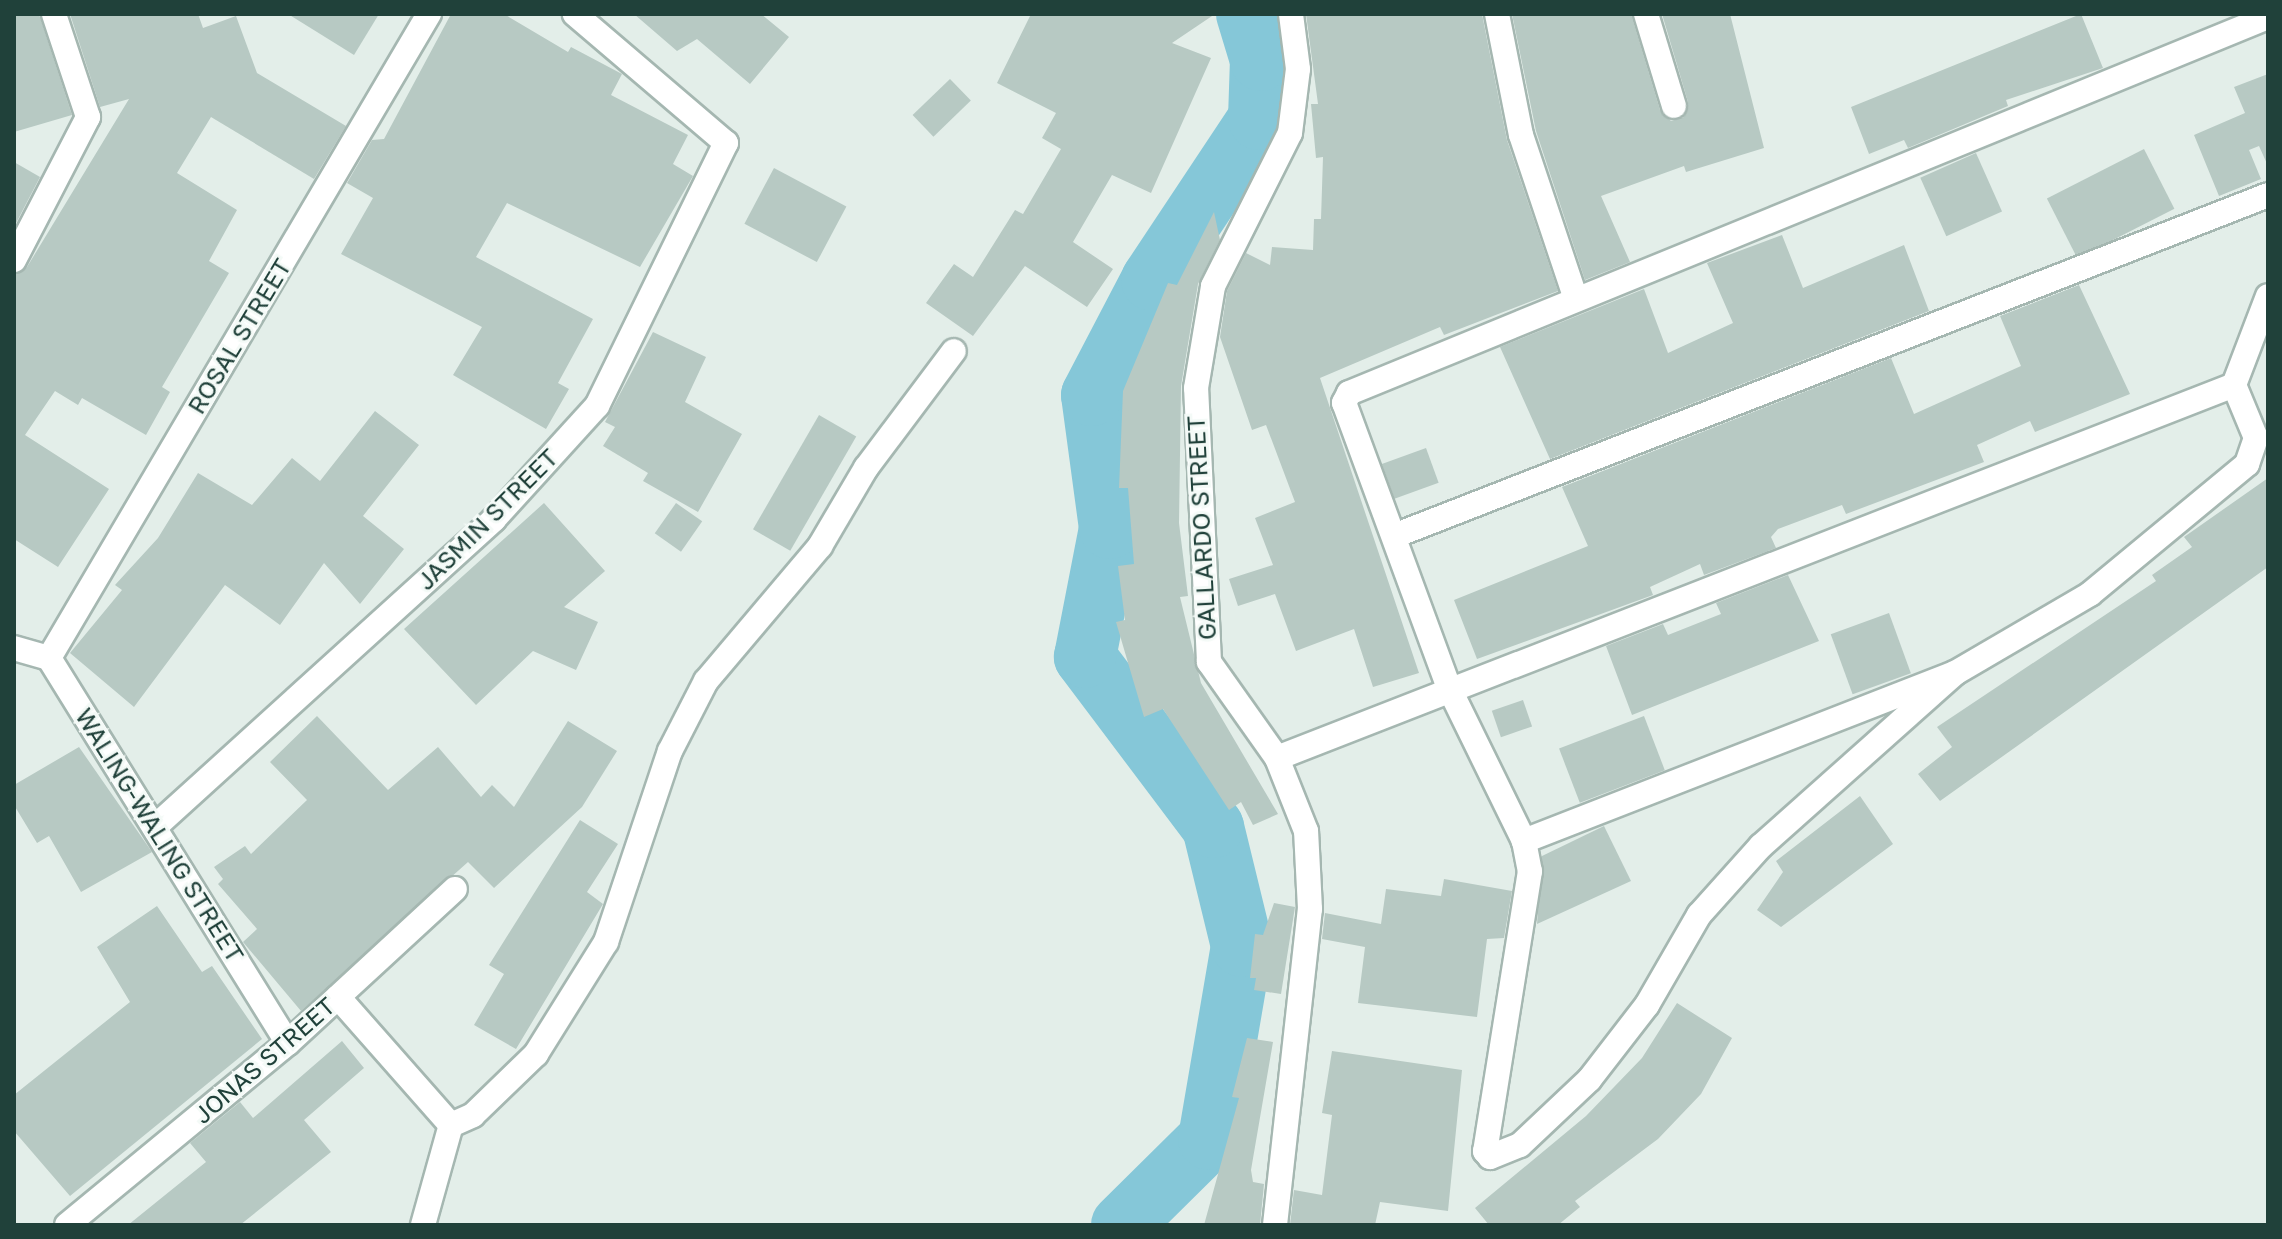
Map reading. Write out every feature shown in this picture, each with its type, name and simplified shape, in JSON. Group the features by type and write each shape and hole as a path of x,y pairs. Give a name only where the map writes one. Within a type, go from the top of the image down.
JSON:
{"street":[{"path":"14,260 88,117 54,14"},
{"name":"ROSAL STREET","path":"49,658 429,14"},
{"name":"JASMIN STREET","path":"157,825 494,519 597,406 726,143 575,14"},
{"name":"GALLARDO STREET","path":"1275,1225 1310,909 1306,831 1277,758 1209,662 1196,388 1213,286 1290,133 1298,69 1291,14"},
{"path":"1497,14 1521,135 1576,299"},
{"path":"1646,14 1674,106"},
{"path":"1955,673 1761,846 1699,915 1647,1005 1589,1080 1520,1145 1490,1157 1485,1151 1530,871 1524,841 1449,688 1346,414 1349,393 2268,17"},
{"path":"1394,536 2268,195"},
{"path":"1524,841 1955,673 2090,594 2247,464 2256,438 2234,385 2268,296"},
{"path":"423,1225 451,1125 473,1115 536,1054 606,942 670,751 706,681 820,546 866,468 954,351"},
{"path":"1277,758 1449,688 2234,385"},
{"path":"14,648 49,658"},
{"name":"WALING-WALING STREET","path":"49,658 157,825 288,1043"},
{"name":"JONAS STREET","path":"67,1225 288,1043 455,889"},
{"path":"338,997 451,1125"}],"building":[{"path":"14,14 39,14 72,115 14,132"},
{"path":"70,14 198,14 203,28 236,16 257,73 346,126 314,179 211,117 177,173 237,210 209,261 229,273 162,387 170,392 146,435 82,398 78,405 55,391 25,435 109,489 58,567 14,539 14,275 27,267 129,99 100,107"},
{"path":"288,14 379,14 354,55"},
{"path":"451,14 504,14 568,52 571,47 622,74 611,95 688,135 673,164 693,176 640,267 507,203 476,257 593,319 558,383 569,389 546,429 453,375 482,327 341,254 373,198 347,183 372,140 384,139"},
{"path":"634,14 761,14 789,37 750,84 697,39 677,51"},
{"path":"1031,14 1215,14 1172,43 1211,58 1151,193 1112,175 1073,242 1113,269 1087,307 1025,266 973,336 926,303 954,264 973,277 1015,210 1023,214 1061,149 1042,138 1056,113 997,83"},
{"path":"1306,14 1482,14 1507,140 1558,291 1444,335 1440,327 1320,378 1419,673 1373,687 1354,629 1296,651 1275,594 1238,606 1229,579 1273,565 1255,518 1295,502 1266,425 1252,430 1220,337 1227,291 1246,253 1270,265 1272,247 1313,250 1314,219 1321,219 1323,157 1316,158 1311,104 1318,104"},
{"path":"1512,14 1631,14 1660,110 1671,121 1684,117 1688,102 1662,14 1730,14 1764,148 1686,172 1684,166 1601,196 1630,262 1585,280 1536,131"},
{"path":"2081,14 2103,68 2006,100 2008,106 1908,148 1904,140 1869,154 1851,107"},
{"path":"2268,74 2268,166 2259,146 2249,150 2261,179 2219,196 2194,135 2245,113 2234,87"},
{"path":"950,79 971,101 933,137 913,115"},
{"path":"2144,149 2174,209 2077,258 2047,198"},
{"path":"1976,153 2002,211 1946,236 1920,178"},
{"path":"14,162 40,177 14,227"},
{"path":"774,168 846,206 817,262 744,224"},
{"path":"1214,212 1220,240 1198,284 1181,386 1179,523 1188,596 1180,597 1201,683 1278,814 1253,825 1241,802 1229,810 1163,709 1144,717 1116,622 1125,620 1118,566 1134,564 1128,488 1119,488 1123,391 1168,283 1177,285"},
{"path":"1782,235 1803,288 1904,245 1929,311 1550,459 1500,347 1644,289 1668,353 1733,323 1707,263"},
{"path":"2079,285 2130,394 2035,432 2030,421 1977,445 1984,462 1846,514 1842,505 1778,529 1771,537 1776,548 1704,575 1700,564 1650,587 1653,595 1477,659 1454,600 1588,546 1562,487 1891,358 1914,414 2021,366 2000,316"},
{"path":"653,332 706,357 685,402 742,434 698,512 643,481 648,473 603,446 615,427 605,422"},
{"path":"375,411 419,445 363,516 404,549 360,604 324,563 280,625 225,585 134,707 70,653 122,590 115,585 158,538 198,473 252,505 292,458 320,481"},
{"path":"819,415 856,436 790,551 753,529"},
{"path":"1426,448 1439,483 1394,499 1382,464"},
{"path":"2268,478 2268,567 1940,801 1918,774 1952,747 1937,727 2156,581 2152,575 2192,547 2184,537"},
{"path":"544,503 605,571 564,607 598,622 576,670 533,651 476,705 404,629"},
{"path":"676,503 702,521 681,552 655,533"},
{"path":"1788,575 1819,641 1632,715 1606,646 1663,624 1668,635 1721,614 1716,603"},
{"path":"1889,613 1911,673 1853,694 1831,634"},
{"path":"1523,700 1532,726 1501,737 1492,711"},
{"path":"317,716 388,790 438,747 481,797 492,785 514,807 568,721 617,751 582,807 494,888 468,862 301,1011 243,942 257,929 218,884 223,879 214,867 245,846 251,854 307,800 270,762"},
{"path":"1644,716 1665,770 1580,803 1559,749"},
{"path":"79,747 152,852 81,892 49,836 37,843 14,805 14,785"},
{"path":"1860,796 1893,844 1781,927 1757,910 1783,872 1776,861"},
{"path":"580,820 618,844 587,892 603,904 516,1049 474,1025 504,974 489,965"},
{"path":"1604,826 1631,881 1537,924 1542,856"},
{"path":"1444,879 1512,891 1504,938 1487,939 1477,1017 1358,1003 1365,947 1322,939 1325,913 1381,924 1386,889 1441,896"},
{"path":"1274,903 1295,907 1281,994 1254,990 1256,978 1250,978 1255,934 1263,935"},
{"path":"157,906 202,972 212,966 262,1039 70,1196 14,1131 14,1095 130,1002 97,947"},
{"path":"1677,1003 1732,1038 1701,1094 1658,1139 1575,1201 1580,1207 1558,1225 1489,1225 1475,1208 1586,1116 1642,1058"},
{"path":"1247,1038 1273,1042 1251,1170 1253,1182 1264,1184 1260,1225 1204,1225 1239,1098 1232,1097"},
{"path":"342,1041 364,1068 304,1120 331,1152 240,1225 128,1225 206,1162 190,1143 240,1102 253,1118"},
{"path":"1332,1051 1462,1070 1448,1211 1380,1202 1375,1225 1290,1225 1294,1190 1322,1195 1332,1115 1322,1113"}],"waterway":[{"path":"1122,1225 1209,1139 1242,946 1213,827 1085,657 1110,528 1092,395 1152,280 1259,119 1261,60 1247,14"}]}
